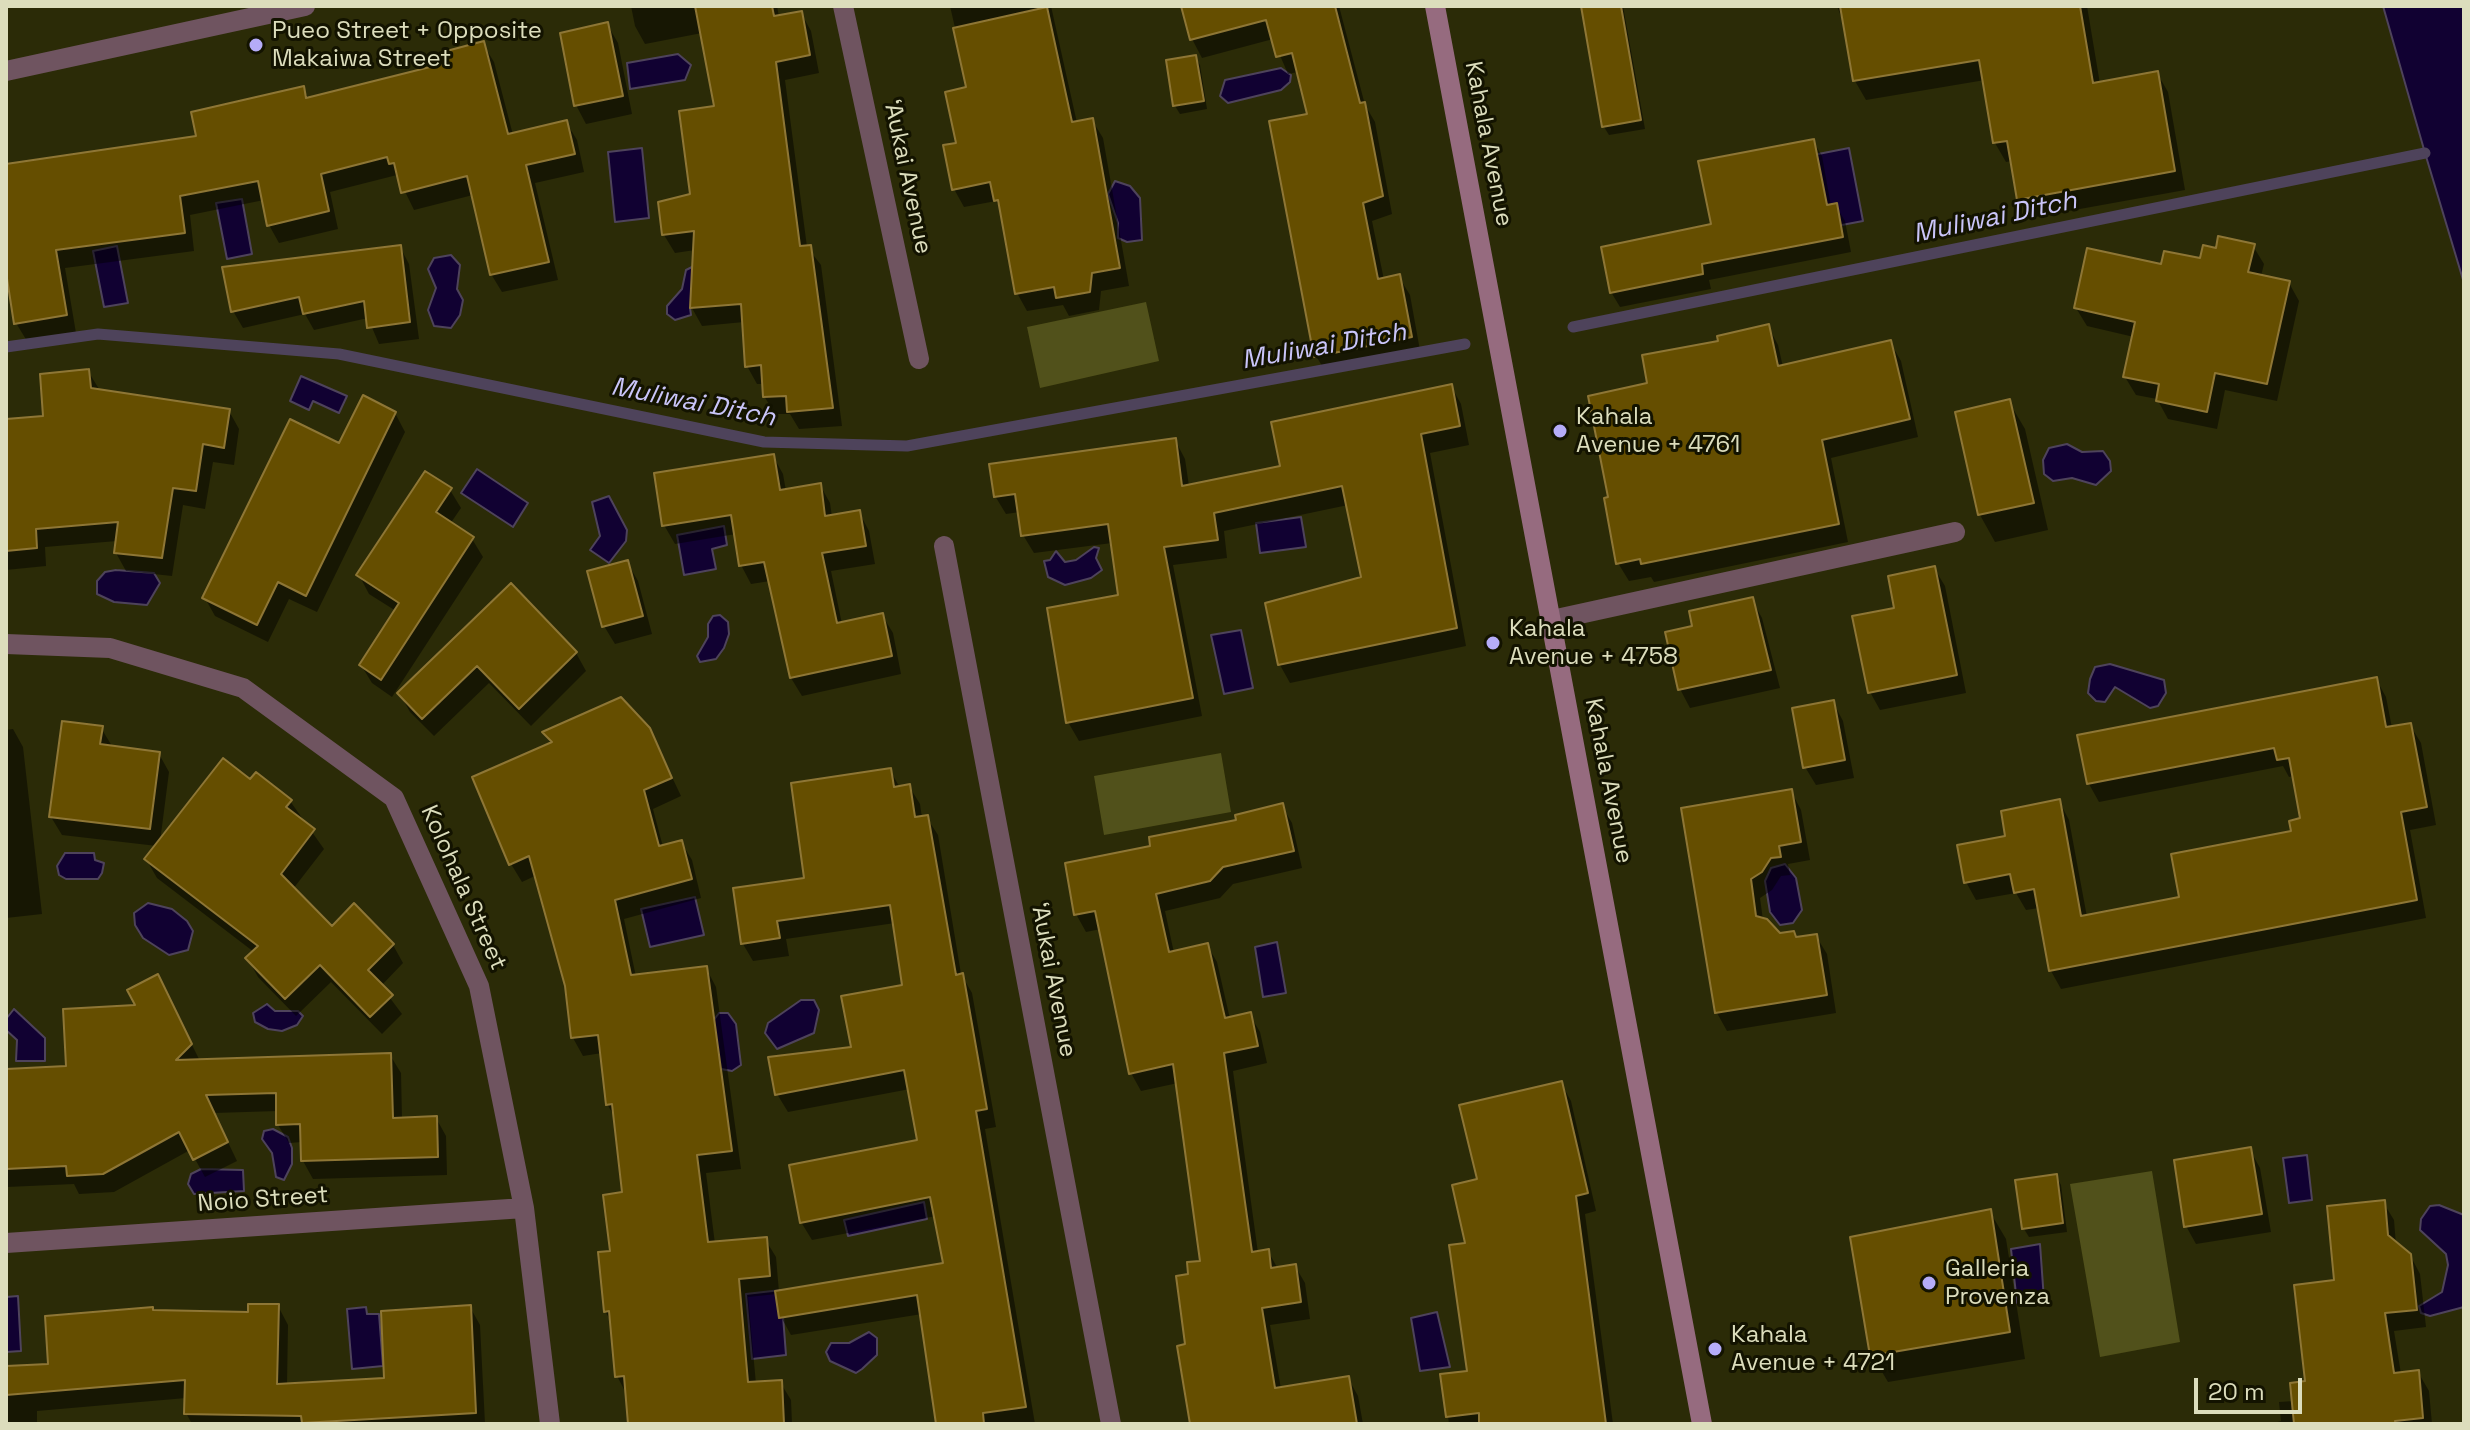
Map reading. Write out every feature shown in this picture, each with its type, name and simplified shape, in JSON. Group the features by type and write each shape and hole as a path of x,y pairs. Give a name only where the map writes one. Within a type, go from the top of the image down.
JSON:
{"street":[{"path":"6,71 305,6"},
{"name":"ʻAukai Avenue","path":"843,6 919,359"},
{"name":"Kahala Avenue","path":"1435,6 1702,1424"},
{"path":"1552,620 1955,532"},
{"name":"ʻAukai Avenue","path":"944,546 1111,1424"},
{"name":"Kolohala Street","path":"6,644 110,648 243,688 394,798 479,986 524,1208 550,1424"},
{"name":"Noio Street","path":"6,1243 524,1208"}],"shaded area":[{"path":"2383,6 2464,6 2464,283 2425,153"},
{"path":"678,54 691,65 685,80 630,89 627,63"},
{"path":"1281,68 1291,75 1290,82 1281,90 1228,103 1220,96 1225,80"},
{"path":"642,148 649,218 615,222 608,152"},
{"path":"1849,148 1863,221 1826,228 1813,155"},
{"path":"1115,181 1130,186 1140,198 1142,240 1127,242 1118,238 1118,223 1108,194"},
{"path":"242,199 252,254 227,259 216,203"},
{"path":"117,246 128,303 104,307 93,251"},
{"path":"451,255 460,265 457,289 463,300 460,315 451,328 434,326 428,310 436,288 428,269 434,258"},
{"path":"694,266 704,290 690,308 691,315 675,320 667,314 667,306 682,289 686,270"},
{"path":"1146,302 1159,361 1040,388 1027,327"},
{"path":"301,376 347,396 339,413 313,401 309,410 290,401"},
{"path":"2067,444 2082,452 2103,451 2110,461 2111,471 2096,485 2072,478 2053,481 2044,474 2043,460 2049,448"},
{"path":"477,469 528,503 513,527 461,493"},
{"path":"609,496 627,530 626,541 609,563 590,550 600,536 592,502"},
{"path":"1301,517 1306,547 1260,553 1256,523"},
{"path":"724,526 727,545 712,549 716,569 684,575 677,535"},
{"path":"1094,547 1099,548 1096,558 1102,570 1091,578 1065,585 1048,577 1044,561 1050,560 1056,551 1065,562 1076,560"},
{"path":"105,572 154,573 160,583 147,605 114,602 97,594 97,581"},
{"path":"720,615 728,622 729,634 724,648 716,659 700,662 697,656 708,637 708,624 713,616"},
{"path":"1241,630 1253,688 1224,694 1211,635"},
{"path":"2110,664 2164,680 2166,693 2158,706 2150,708 2115,687 2105,702 2096,701 2088,693 2090,679 2095,667"},
{"path":"1221,753 1231,812 1104,835 1094,776"},
{"path":"65,853 94,853 95,860 104,863 102,873 98,879 66,879 59,875 57,866"},
{"path":"1785,864 1796,878 1802,910 1793,923 1780,925 1770,912 1765,881 1771,868"},
{"path":"695,897 704,935 650,947 641,909"},
{"path":"148,903 172,909 187,921 193,931 188,950 169,955 143,938 135,925 134,913"},
{"path":"1277,942 1286,993 1263,997 1255,947"},
{"path":"801,1000 814,1000 819,1010 814,1033 777,1049 765,1033 768,1023"},
{"path":"267,1004 275,1011 298,1011 303,1016 297,1025 282,1031 268,1029 255,1022 253,1013"},
{"path":"14,1009 45,1038 45,1061 16,1061 17,1040 6,1030 6,1019"},
{"path":"719,1013 728,1013 736,1024 741,1065 732,1071 721,1069 717,1063 710,1025"},
{"path":"273,1129 288,1137 292,1148 292,1164 284,1180 276,1177 272,1153 262,1139 264,1131"},
{"path":"2307,1155 2312,1200 2289,1203 2283,1158"},
{"path":"201,1169 243,1170 244,1191 194,1194 188,1184 191,1174"},
{"path":"2152,1171 2180,1342 2100,1357 2070,1184"},
{"path":"924,1202 927,1219 848,1236 844,1220"},
{"path":"2439,1205 2464,1215 2464,1307 2430,1316 2421,1313 2419,1306 2442,1292 2448,1265 2446,1254 2420,1230 2421,1219 2430,1206"},
{"path":"2040,1244 2044,1300 2017,1303 2011,1249"},
{"path":"781,1290 786,1355 752,1359 746,1294"},
{"path":"18,1296 21,1351 6,1352 6,1297"},
{"path":"366,1307 367,1314 379,1314 383,1366 352,1369 347,1309"},
{"path":"1437,1312 1450,1367 1420,1371 1411,1318"},
{"path":"869,1332 877,1338 877,1355 862,1369 856,1373 830,1361 826,1352 831,1343 849,1343"}],"building":[{"path":"695,6 772,6 774,16 802,11 810,55 776,62 800,246 811,245 833,408 787,412 786,396 763,397 761,365 745,367 741,304 690,308 694,231 662,235 658,202 690,194 679,111 714,106"},
{"path":"1181,6 1335,6 1360,103 1365,102 1383,196 1363,203 1378,279 1400,274 1412,337 1314,357 1269,121 1307,114 1292,53 1276,57 1266,20 1190,40"},
{"path":"1581,6 1621,6 1641,120 1602,127"},
{"path":"1840,6 2080,6 2093,83 2158,71 2175,171 2017,200 2007,141 1993,143 1979,60 1853,81"},
{"path":"1047,7 1072,122 1093,118 1120,268 1092,273 1090,292 1056,298 1054,287 1015,294 998,200 994,201 990,182 952,190 943,145 956,143 945,92 966,87 953,28"},
{"path":"608,22 623,96 574,106 560,33"},
{"path":"484,41 508,134 567,120 575,154 526,165 549,262 490,275 467,176 401,193 394,163 389,164 387,157 321,174 329,211 267,226 258,181 180,196 185,233 56,250 67,315 14,324 6,272 6,164 196,136 191,112 304,86 306,98 442,64 439,53"},
{"path":"1196,55 1204,101 1173,106 1166,60"},
{"path":"1814,139 1827,205 1837,203 1843,237 1702,264 1703,274 1610,293 1601,247 1711,224 1698,161"},
{"path":"2218,236 2255,244 2248,272 2290,281 2267,384 2215,373 2207,412 2156,401 2159,384 2123,377 2135,322 2074,308 2087,248 2161,264 2164,251 2200,258 2203,245 2216,248"},
{"path":"401,245 410,322 367,328 364,301 303,314 299,297 231,312 222,267"},
{"path":"1769,324 1778,366 1891,340 1910,419 1822,440 1839,524 1641,564 1640,559 1616,564 1604,498 1608,497 1588,396 1647,383 1642,355 1718,341 1717,336"},
{"path":"89,369 91,388 230,409 224,448 203,444 196,491 173,488 162,558 114,553 118,522 36,529 37,548 6,551 6,419 43,416 40,374"},
{"path":"1452,384 1460,426 1421,434 1457,628 1278,665 1265,603 1361,577 1342,486 1214,513 1218,540 1164,547 1193,698 1066,723 1047,608 1118,595 1108,524 1021,536 1015,494 994,497 989,464 1176,438 1182,486 1280,466 1271,422"},
{"path":"363,395 396,412 306,596 278,582 257,625 202,598 290,419 339,443"},
{"path":"2010,399 2034,503 1978,515 1955,412"},
{"path":"774,454 780,490 821,483 825,516 860,510 866,546 822,553 837,623 883,613 892,656 790,678 764,562 739,566 731,515 662,526 654,473"},
{"path":"425,471 452,488 436,512 474,537 381,680 359,665 399,603 356,575"},
{"path":"628,560 643,616 602,627 587,571"},
{"path":"1935,566 1957,675 1868,693 1852,616 1894,608 1888,576"},
{"path":"511,583 577,652 519,709 477,666 422,719 397,693"},
{"path":"1753,597 1771,670 1678,690 1665,632 1692,626 1689,611"},
{"path":"2377,677 2386,727 2411,723 2427,807 2401,812 2417,900 2049,971 2034,889 2014,893 2010,874 1964,883 1957,845 2005,836 2001,811 2060,799 2081,916 2179,897 2171,854 2291,831 2289,821 2300,818 2289,758 2277,760 2274,748 2087,784 2077,735"},
{"path":"621,697 650,728 672,778 644,790 659,846 682,840 692,879 615,900 631,975 707,966 732,1151 697,1155 708,1242 767,1237 770,1276 739,1279 748,1382 782,1380 784,1424 628,1424 624,1376 615,1377 609,1311 604,1312 598,1252 610,1251 603,1195 622,1192 612,1104 606,1105 598,1035 571,1038 565,986 529,856 509,865 472,777 552,742 542,732"},
{"path":"1834,700 1845,760 1803,768 1792,708"},
{"path":"62,721 103,726 100,744 160,752 150,829 49,817"},
{"path":"223,758 250,779 256,772 292,800 286,807 315,829 281,874 332,926 354,903 394,944 368,970 393,995 370,1017 320,965 285,999 245,958 258,946 144,859"},
{"path":"891,768 894,787 910,784 915,817 928,815 956,975 963,973 987,1109 976,1111 1026,1407 983,1413 984,1424 936,1424 917,1295 779,1318 775,1291 943,1263 930,1197 800,1223 789,1165 917,1140 904,1070 775,1095 768,1057 851,1047 841,996 902,985 890,905 777,921 780,938 741,944 733,888 804,878 791,783"},
{"path":"1792,789 1801,842 1779,846 1781,857 1771,858 1762,872 1751,879 1756,916 1767,919 1780,933 1794,931 1796,937 1817,934 1827,995 1715,1013 1681,808"},
{"path":"1283,803 1294,851 1223,867 1210,881 1156,894 1169,952 1208,943 1225,1018 1251,1012 1258,1046 1224,1053 1252,1252 1269,1249 1271,1268 1296,1264 1301,1302 1262,1308 1275,1388 1349,1376 1357,1424 1190,1424 1177,1346 1185,1344 1176,1276 1188,1274 1187,1262 1200,1261 1173,1064 1129,1074 1095,911 1074,915 1065,863 1150,846 1149,837 1236,820 1235,815"},
{"path":"158,974 192,1044 176,1060 391,1053 393,1118 437,1116 438,1157 301,1161 300,1124 276,1125 276,1093 206,1095 228,1142 193,1160 179,1132 103,1174 67,1176 66,1166 6,1169 6,1069 66,1066 63,1009 135,1005 127,990"},
{"path":"1562,1081 1588,1193 1576,1196 1606,1424 1479,1424 1479,1413 1446,1417 1440,1374 1467,1371 1449,1245 1465,1243 1452,1185 1477,1179 1459,1105"},
{"path":"2251,1147 2262,1214 2184,1227 2174,1160"},
{"path":"2057,1174 2063,1223 2022,1229 2015,1180"},
{"path":"2385,1200 2388,1235 2411,1254 2417,1310 2385,1313 2394,1373 2419,1370 2423,1418 2395,1421 2396,1424 2294,1424 2290,1383 2305,1381 2294,1285 2334,1280 2327,1206"},
{"name":"Galleria Provenza","path":"1991,1209 2010,1332 1870,1356 1850,1237"},
{"path":"248,1304 279,1304 277,1384 384,1378 381,1311 471,1305 476,1413 302,1423 301,1416 184,1414 185,1380 6,1395 6,1366 48,1364 45,1316 153,1307 153,1310 248,1312"}],"waterway":[{"name":"Muliwai Ditch","path":"1573,327 2425,153"},
{"name":"Muliwai Ditch","path":"6,347 98,334 339,354 764,442 907,446 1465,344"}],"place":[{"name":"Pueo Street + Opposite Makaiwa Street","path":"256,45"},
{"name":"Kahala Avenue + 4761","path":"1560,431"},
{"name":"Kahala Avenue + 4758","path":"1493,643"},
{"name":"Galleria Provenza","path":"1929,1283"},
{"name":"Kahala Avenue + 4721","path":"1715,1349"}]}
